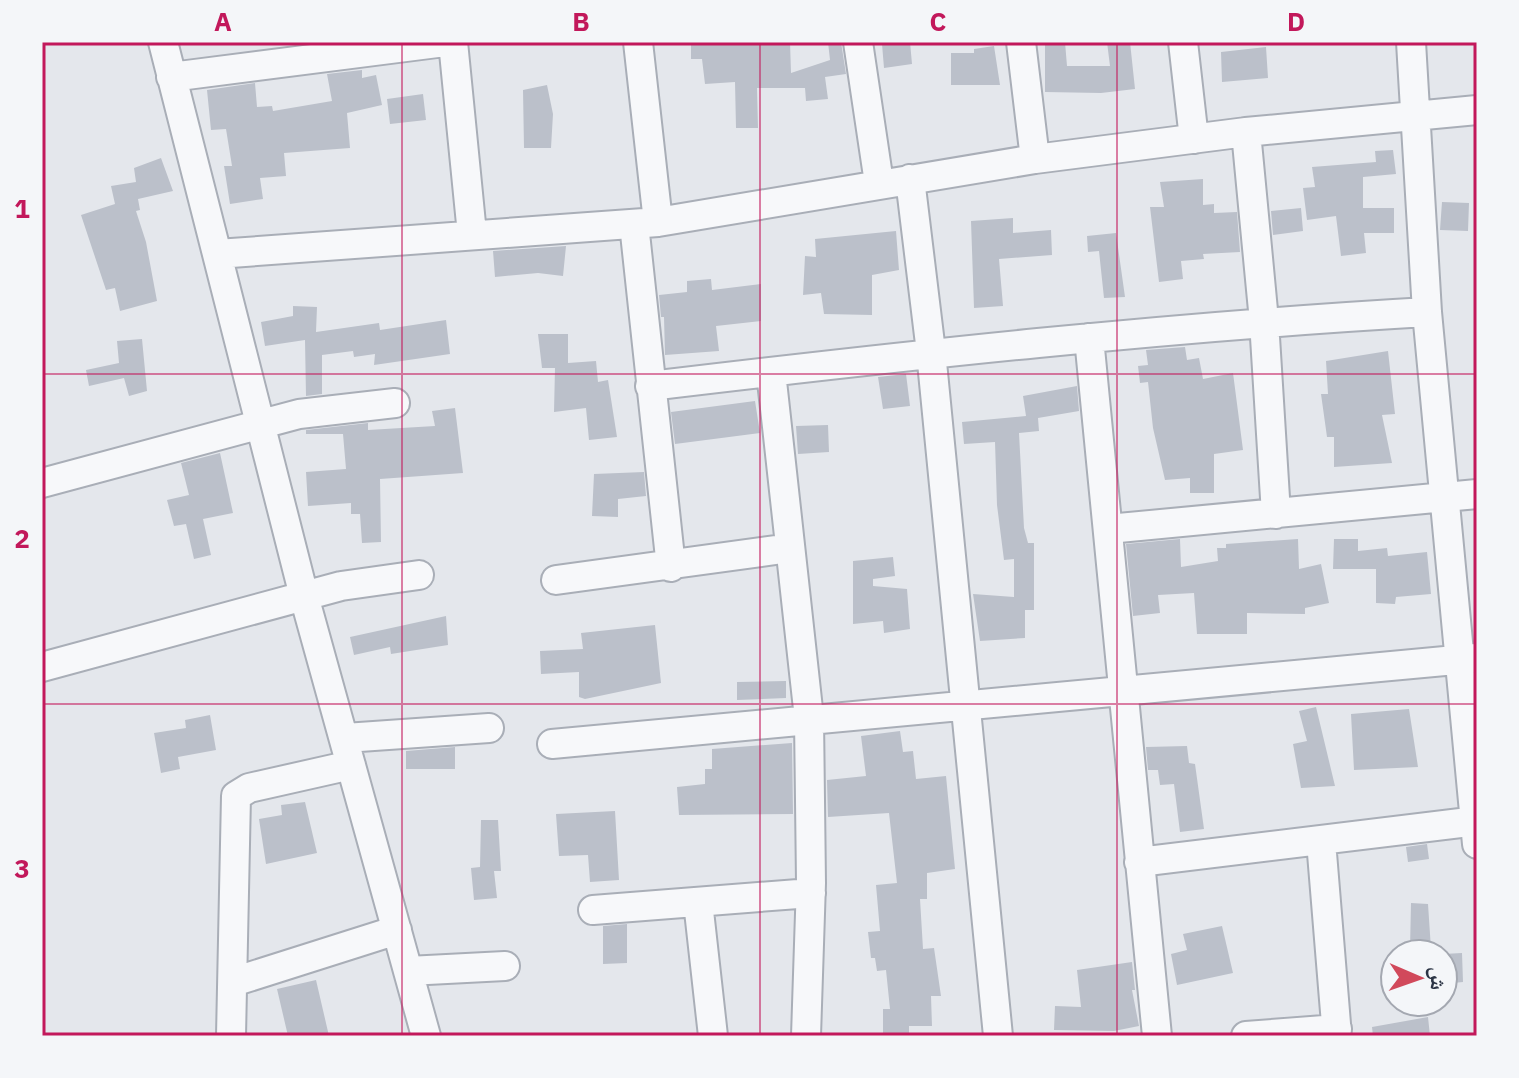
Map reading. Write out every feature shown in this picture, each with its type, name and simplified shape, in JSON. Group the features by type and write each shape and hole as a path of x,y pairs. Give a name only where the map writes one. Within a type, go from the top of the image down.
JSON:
{"street":[{"path":"163,42 304,596 426,1036"},
{"path":"171,77 445,42"},
{"path":"453,42 472,234"},
{"path":"638,42 650,386 671,567"},
{"path":"858,42 879,183"},
{"path":"1021,42 1035,159"},
{"path":"1183,42 1194,139"},
{"path":"1139,862 1321,841 1476,829 1470,658 1444,497 1427,312 1411,42"},
{"path":"217,254 646,223 1035,159 1246,132 1477,110"},
{"path":"1246,132 1264,321 1276,514"},
{"path":"910,179 931,352 998,1036"},
{"path":"650,386 931,352 1264,321 1427,312"},
{"path":"1089,338 1157,1036"},
{"path":"771,372 809,718 811,893 806,1036"},
{"path":"42,483 332,408 395,403"},
{"path":"1108,529 1477,494"},
{"path":"556,580 671,567 790,548"},
{"path":"42,667 341,586 419,575"},
{"path":"552,744 809,718 966,708 1470,658"},
{"path":"345,738 489,728"},
{"path":"231,1036 236,796 243,790 351,765"},
{"path":"1246,1036 1337,1033 1321,841"},
{"path":"593,910 811,893"},
{"path":"698,902 713,1036"},
{"path":"233,982 397,930"},
{"path":"408,971 505,966"}],"building":[{"path":"691,42 790,42 791,73 830,60 828,42 841,42 846,74 825,77 828,99 806,101 805,88 757,88 758,128 736,128 735,82 705,84 702,59 691,59"},
{"path":"910,42 912,64 884,68 882,44"},
{"path":"1045,42 1065,42 1067,66 1110,66 1107,42 1130,42 1135,89 1101,93 1045,92"},
{"path":"994,46 1000,85 951,85 951,53 974,53 974,49"},
{"path":"1266,47 1268,78 1222,82 1221,52"},
{"path":"362,70 362,78 376,75 382,105 347,113 350,148 284,153 286,176 260,178 263,199 230,204 224,166 232,166 226,129 211,130 207,90 255,83 257,107 272,106 273,111 332,101 327,74"},
{"path":"547,85 553,114 551,148 524,148 523,90"},
{"path":"423,94 426,120 390,124 387,99"},
{"path":"1393,150 1396,174 1363,177 1363,208 1394,208 1394,233 1364,233 1366,253 1341,256 1336,216 1307,220 1303,188 1315,187 1312,167 1376,162 1375,151"},
{"path":"161,158 173,191 138,199 140,210 136,211 146,242 157,301 120,311 115,288 106,290 81,215 115,204 111,186 136,182 134,168"},
{"path":"1203,179 1203,205 1214,204 1214,213 1237,212 1240,252 1203,254 1204,259 1181,261 1183,279 1159,282 1150,207 1164,207 1160,182"},
{"path":"1442,202 1469,203 1468,231 1440,230"},
{"path":"1301,208 1303,231 1273,235 1271,211"},
{"path":"1013,218 1013,233 1051,230 1052,255 999,259 1003,306 974,308 971,221"},
{"path":"896,231 899,270 872,275 872,315 824,314 821,293 803,295 805,256 816,257 815,239"},
{"path":"1116,233 1125,297 1104,298 1099,251 1088,252 1087,236"},
{"path":"566,246 563,276 538,273 495,277 493,251"},
{"path":"711,279 712,290 761,284 761,321 716,326 719,351 665,355 664,317 661,317 659,295 687,292 687,281"},
{"path":"293,306 317,307 316,332 379,323 380,330 446,320 450,354 374,365 375,354 354,357 353,351 322,355 322,394 306,396 305,340 265,346 261,322 293,316"},
{"path":"538,334 568,334 568,363 596,361 598,382 608,380 617,437 589,440 586,408 554,412 555,368 542,368"},
{"path":"142,339 147,391 129,396 124,378 89,386 86,370 119,363 117,341"},
{"path":"1185,347 1187,360 1199,358 1203,379 1233,373 1243,450 1214,454 1214,493 1190,493 1190,478 1165,480 1153,428 1148,382 1140,383 1138,366 1148,365 1146,350"},
{"path":"1388,351 1395,414 1382,415 1392,463 1334,467 1334,437 1327,437 1321,394 1328,394 1326,361"},
{"path":"906,374 910,406 883,409 878,377"},
{"path":"1077,386 1079,411 1038,418 1039,431 1019,433 1024,528 1028,543 1034,543 1034,610 1025,610 1025,638 980,641 973,594 1014,597 1014,559 1004,560 997,505 995,442 964,444 962,422 1026,416 1023,396"},
{"path":"755,401 760,433 675,444 671,412"},
{"path":"455,408 463,473 380,479 381,542 362,543 360,514 351,514 351,503 308,506 306,472 346,469 343,434 306,434 306,430 368,423 368,430 435,426 432,411"},
{"path":"828,425 829,452 798,454 796,426"},
{"path":"220,453 233,513 203,519 211,555 194,559 186,524 174,526 167,500 189,495 181,463"},
{"path":"644,472 646,496 618,499 618,517 592,516 594,474"},
{"path":"1180,539 1181,567 1218,561 1217,548 1226,548 1226,544 1298,539 1299,569 1321,564 1329,603 1305,608 1305,614 1247,613 1247,634 1197,634 1194,593 1158,595 1160,613 1133,616 1126,544"},
{"path":"1334,539 1358,539 1358,551 1387,548 1388,556 1427,552 1431,594 1396,597 1395,604 1376,603 1376,569 1333,569"},
{"path":"893,557 895,576 873,579 873,586 907,589 910,629 884,633 883,621 853,624 853,561"},
{"path":"446,616 448,645 391,654 390,647 354,655 350,637"},
{"path":"655,625 661,683 585,699 579,697 579,672 541,674 540,651 583,649 581,633"},
{"path":"786,681 786,698 737,700 737,682"},
{"path":"1316,707 1335,786 1301,788 1293,744 1307,741 1299,711"},
{"path":"1409,709 1418,767 1354,770 1351,714"},
{"path":"210,715 216,750 178,757 180,769 161,773 154,733 186,728 185,720"},
{"path":"900,731 903,752 913,751 916,779 946,776 955,869 927,873 927,899 920,899 923,949 934,948 941,996 931,996 932,1026 909,1026 909,1036 883,1036 883,1009 890,1009 886,970 877,971 875,958 871,958 868,932 880,931 876,885 897,883 889,813 828,817 827,780 866,776 861,736"},
{"path":"792,743 793,814 679,815 677,787 705,784 705,769 712,769 712,749"},
{"path":"1187,746 1189,763 1195,764 1204,829 1180,832 1174,784 1160,785 1158,770 1148,770 1146,747"},
{"path":"455,747 455,769 406,769 406,751"},
{"path":"305,802 317,853 266,864 259,819 282,815 281,805"},
{"path":"615,811 619,880 590,882 588,855 559,856 556,814"},
{"path":"481,820 498,820 501,871 494,871 497,898 474,900 471,868 480,867"},
{"path":"1427,844 1429,859 1408,862 1406,847"},
{"path":"1411,903 1428,904 1430,938 1410,938"},
{"path":"627,924 627,963 603,964 603,926"},
{"path":"1222,926 1233,973 1177,985 1171,954 1187,950 1183,934"},
{"path":"1459,953 1462,953 1463,982 1459,982"},
{"path":"1132,962 1135,990 1132,990 1139,1026 1114,1031 1054,1030 1055,1006 1081,1007 1077,970"},
{"path":"316,980 329,1036 288,1036 277,989"},
{"path":"1428,1018 1430,1036 1373,1036 1372,1027"}]}
